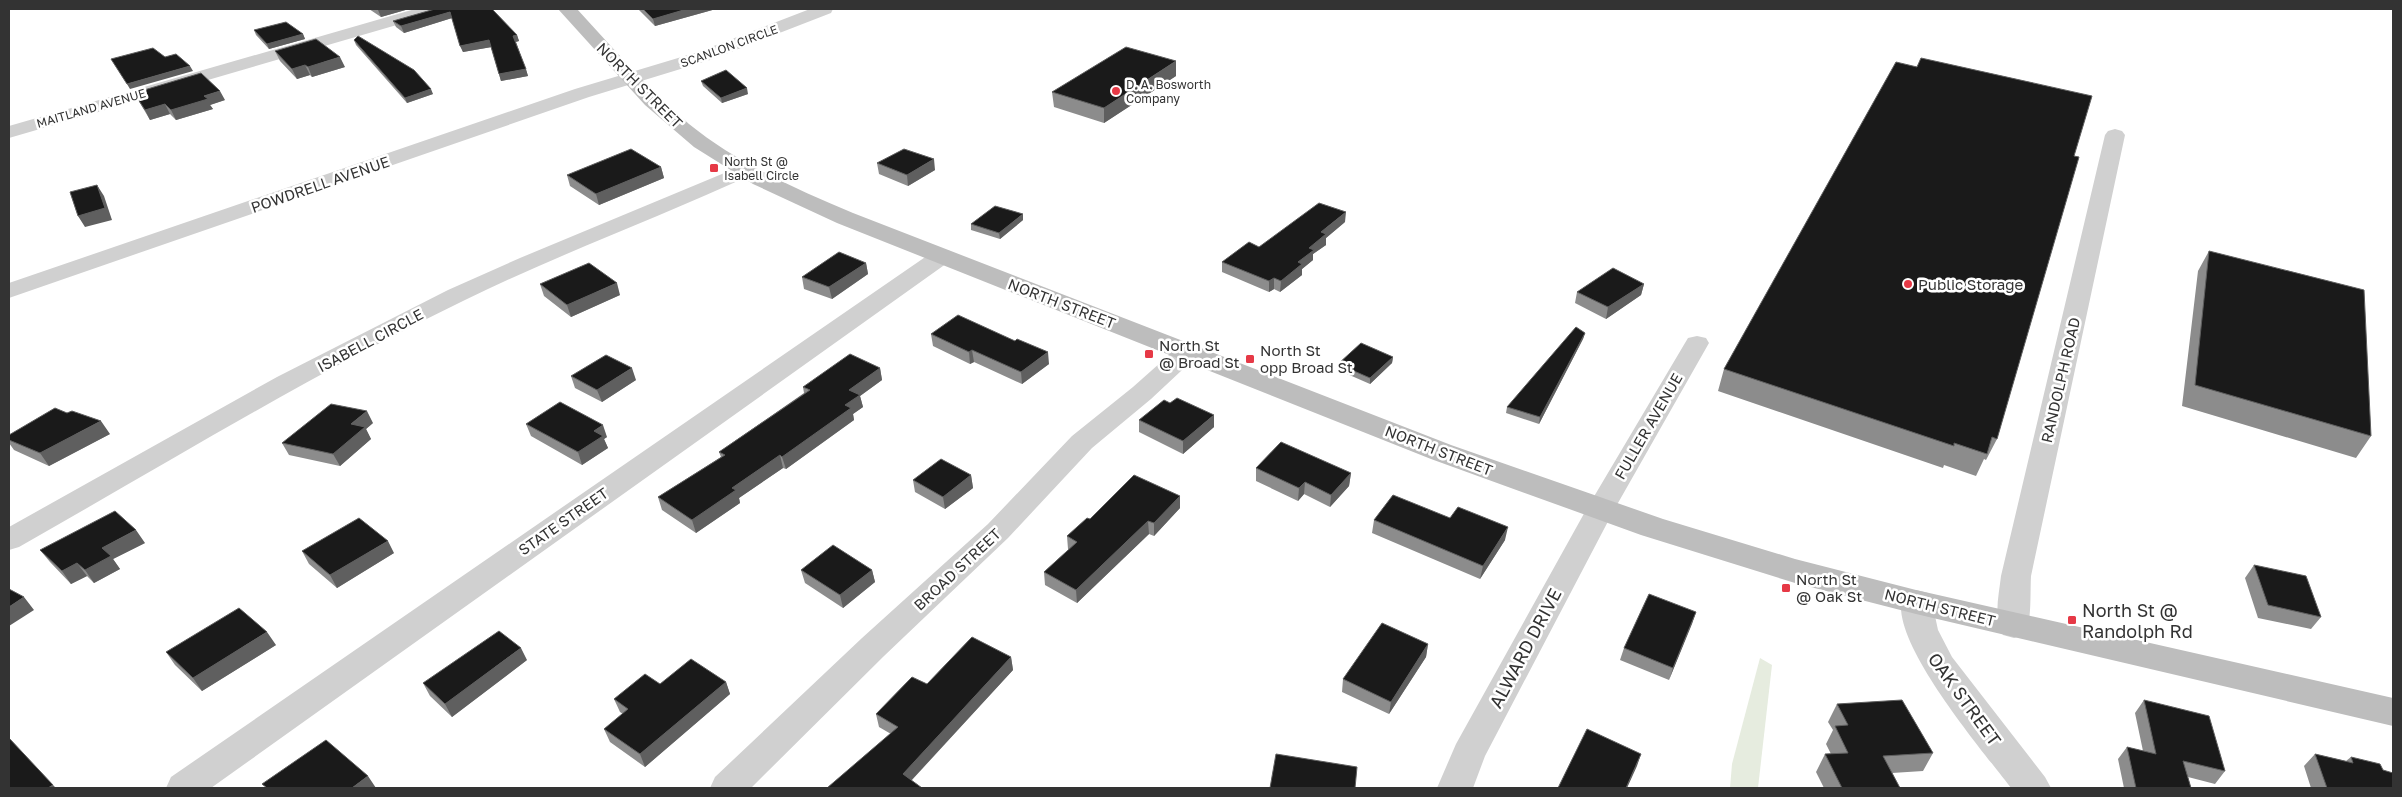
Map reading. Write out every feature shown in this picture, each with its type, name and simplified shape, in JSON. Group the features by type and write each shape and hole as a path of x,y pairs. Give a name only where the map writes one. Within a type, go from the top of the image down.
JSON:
{"main road":[{"name":"NORTH STREET","path":"567,9 632,78 684,129 716,153 746,170 822,208 1440,452 1600,510 1795,571 2014,626 2393,712"}],"street":[{"name":"MAITLAND AVENUE","path":"9,132 432,9"},
{"name":"SCANLON CIRCLE","path":"632,78 704,56 825,9"},
{"name":"POWDRELL AVENUE","path":"9,291 632,78"},
{"name":"RANDOLPH ROAD","path":"2014,626 2013,606 2016,576 2114,135"},
{"name":"ISABELL CIRCLE","path":"9,540 331,360 428,309 520,266 746,170"},
{"name":"STATE STREET","path":"184,788 942,256"},
{"name":"FULLER AVENUE","path":"1600,510 1697,343"},
{"name":"BROAD STREET","path":"728,788 873,647 998,531 1082,442 1148,388 1187,352"},
{"name":"ALWARD DRIVE","path":"1455,788 1468,754 1600,510"},
{"name":"OAK STREET","path":"1916,602 1921,630 1939,666 2032,788"}],"shaded area":[{"path":"1760,658 1772,665 1758,788 1730,788 1732,764"}],"building":[{"path":"435,9 492,9 517,35 513,36 526,69 499,74 489,40 460,46 450,12 401,26 393,21"},
{"path":"643,9 687,9 653,19"},
{"path":"286,22 303,34 267,44 254,30"},
{"path":"358,36 414,70 431,89 405,98 354,40"},
{"path":"316,39 340,57 308,67 305,65 292,69 275,51"},
{"path":"1126,47 1176,61 1104,108 1052,92"},
{"path":"153,48 165,57 176,54 190,66 127,84 111,59"},
{"name":"Public Storage","path":"1921,58 2092,96 2074,156 2079,157 1997,439 1992,437 1987,454 1954,443 1954,446 1724,369 1896,62 1917,67"},
{"path":"726,70 747,88 721,98 701,81"},
{"path":"201,73 220,91 204,96 208,99 171,110 165,104 145,110 134,93"},
{"path":"631,149 661,167 596,194 567,175"},
{"path":"904,149 934,159 907,175 877,163"},
{"path":"97,185 105,208 78,216 70,192"},
{"path":"1319,203 1346,212 1321,232 1326,234 1309,248 1314,250 1298,262 1302,264 1281,281 1274,278 1269,281 1222,262 1249,242 1259,247"},
{"path":"995,206 1023,214 999,233 971,224"},
{"path":"2209,251 2364,290 2371,436 2195,385"},
{"path":"839,252 866,263 829,287 802,277"},
{"path":"589,263 617,283 567,305 540,284"},
{"path":"1613,268 1644,284 1608,307 1577,292"},
{"path":"958,315 1015,341 1017,339 1048,352 1021,372 972,350 969,352 931,334"},
{"path":"1576,327 1585,333 1540,417 1507,407"},
{"path":"1361,343 1393,357 1370,378 1338,364"},
{"path":"850,354 880,368 849,390 860,395 845,405 851,408 782,457 780,455 732,488 736,490 692,520 658,497 725,455 719,452 810,390 803,387"},
{"path":"606,355 632,368 597,390 571,376"},
{"path":"1177,398 1214,415 1183,441 1139,420 1164,400 1170,403"},
{"path":"560,402 603,425 594,431 603,436 578,452 526,424"},
{"path":"331,404 367,411 351,424 365,427 333,454 282,443"},
{"path":"55,408 67,413 72,411 101,421 40,453 9,440 9,435"},
{"path":"1281,442 1351,473 1331,495 1305,482 1299,488 1256,468"},
{"path":"941,459 971,475 943,497 913,480"},
{"path":"1134,475 1180,496 1154,523 1148,521 1076,590 1044,572 1077,542 1067,536 1087,518 1090,519"},
{"path":"1393,495 1450,518 1458,507 1508,527 1483,566 1374,520"},
{"path":"115,511 136,530 102,548 111,556 85,570 77,563 62,571 40,550"},
{"path":"359,518 388,541 330,575 302,551"},
{"path":"833,545 872,570 840,595 801,570"},
{"path":"2254,565 2306,576 2321,617 2268,605"},
{"path":"9,589 24,597 9,607"},
{"path":"1649,594 1696,612 1673,668 1624,648"},
{"path":"239,608 267,632 193,678 166,652"},
{"path":"1382,623 1428,644 1391,702 1343,679"},
{"path":"499,631 521,648 445,704 423,683"},
{"path":"972,637 1011,657 903,774 922,788 827,788 898,727 876,714 912,677 927,684"},
{"path":"691,659 726,682 640,754 604,729 628,709 614,699 645,674 660,684"},
{"path":"1902,700 1933,753 1883,756 1900,788 1842,788 1825,754 1848,753 1835,726 1848,725 1837,704"},
{"path":"2144,700 2209,716 2225,771 2183,761 2191,788 2136,788 2127,747 2156,754"},
{"path":"1587,729 1641,754 1626,788 1558,788"},
{"path":"9,738 53,785 48,788 9,788"},
{"path":"326,740 368,776 352,788 267,788 262,784"},
{"path":"1276,754 1357,767 1355,788 1270,788"},
{"path":"2315,754 2353,763 2351,757 2380,764 2383,770 2393,773 2393,788 2327,788"}],"place":[{"name":"D. A. Bosworth Company","path":"1116,91"},
{"name":"North St @ Isabell Circle","path":"714,168"},
{"name":"Public Storage","path":"1908,284"},
{"name":"North St @ Broad St","path":"1149,354"},
{"name":"North St opp Broad St","path":"1250,359"},
{"name":"North St @ Oak St","path":"1786,588"},
{"name":"North St @ Randolph Rd","path":"2072,620"}]}
